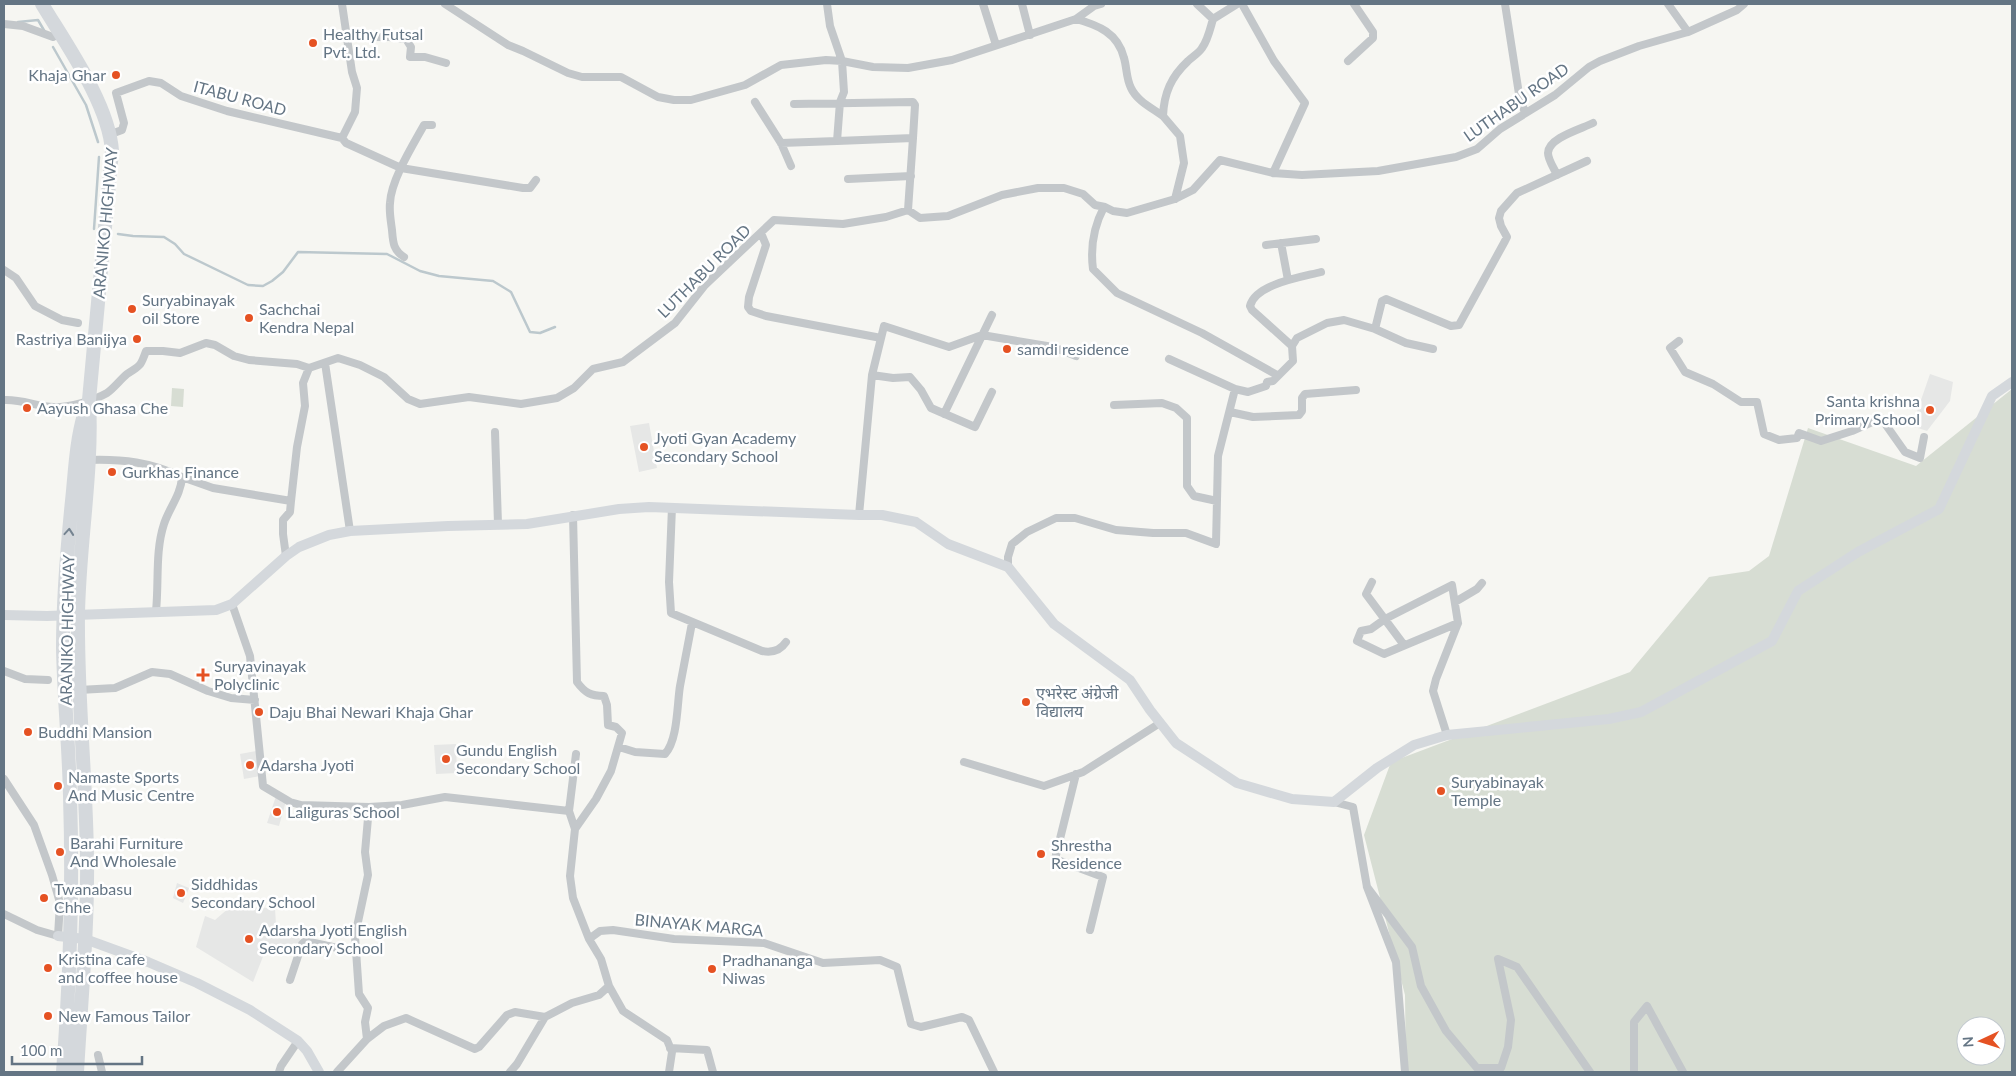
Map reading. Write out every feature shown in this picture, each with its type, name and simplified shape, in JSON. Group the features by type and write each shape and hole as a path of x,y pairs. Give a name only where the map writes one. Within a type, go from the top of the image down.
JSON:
{"highway":[{"name":"ARANIKO HIGHWAY","path":"42,4 99,101 110,134 112,151 89,400 88,460 80,550 78,615 79,690 86,794 87,860 85,939 77,1072"},
{"name":"ARANIKO HIGHWAY","path":"63,1072 70,978 64,937 70,794 65,706 64,616 76,460 82,424 89,400"}],"main road":[{"path":"4,615 64,616 216,610 232,604 286,556 312,541 329,535 350,532 528,524 559,520 573,515 620,509 672,507 858,515 882,514 916,522 948,544 1008,567 1054,624 1130,680 1176,743 1238,783 1292,799 1334,802 1377,768 1414,745 1447,735 1610,719 1641,712 1772,641 1798,591 1858,552 1939,510 1992,396 2012,382"},
{"path":"64,937 85,939 148,962 197,983 250,1010 298,1041 307,1051 319,1072"}],"street":[{"path":"342,4 352,72 357,88 355,112 342,138 346,143 401,168 523,188 530,188 536,180"},
{"path":"445,4 508,46 523,51 568,73 582,76 621,77 658,97 674,100 691,100 745,85 781,65 826,60 908,68 952,60 1076,19 1094,6 1101,4"},
{"path":"827,4 830,26 842,61 844,92 840,102 837,140"},
{"path":"983,4 996,45"},
{"path":"1022,4 1030,35"},
{"path":"1197,4 1213,19"},
{"path":"1163,116 1164,98 1174,77 1202,49 1213,19 1237,4"},
{"path":"1242,4 1274,60 1305,102 1273,173"},
{"path":"1348,61 1373,38 1373,32 1354,4"},
{"path":"1504,4 1519,94 1525,113"},
{"path":"1668,4 1688,32"},
{"name":"LUTHABU ROAD","path":"309,368 338,358 360,365 384,377 408,399 420,404 469,397 521,404 557,398 574,388 593,369 623,362 675,323 705,285 774,220 843,224 886,217 908,210 920,218 948,216 1002,195 1038,188 1064,188 1083,194 1095,205 1127,213 1175,200 1193,190 1220,160 1273,173 1302,175 1378,171 1456,157 1478,149 1500,129 1555,95 1589,67 1600,61 1639,46 1688,32 1737,10 1744,4"},
{"path":"1076,19 1098,26 1113,36 1124,58 1131,89 1140,100 1163,116 1180,136 1184,163 1175,200"},
{"path":"4,24 23,26 53,38 60,33"},
{"path":"346,37 389,37 406,40 411,47 409,66"},
{"path":"410,57 425,57 446,63"},
{"name":"ITABU ROAD","path":"110,134 122,130 124,123 116,93 149,81 161,83 181,96 227,111 342,138"},
{"path":"755,102 781,143 791,166"},
{"path":"794,104 913,102 915,105 908,210"},
{"path":"1557,175 1549,159 1550,144 1593,123"},
{"path":"404,257 394,247 390,203 401,168 424,125 432,125"},
{"path":"781,143 913,138"},
{"path":"1375,329 1382,301 1386,299 1452,326 1459,325 1507,237 1499,218 1501,211 1517,192 1587,161"},
{"path":"848,179 910,176"},
{"path":"1104,207 1096,221 1093,235 1093,268 1117,293 1202,333 1277,376"},
{"path":"761,233 766,245 749,297 748,307 751,311 776,318 881,338"},
{"path":"1266,245 1316,239"},
{"path":"1281,243 1288,280"},
{"path":"4,270 16,278 35,306 62,320 78,323"},
{"path":"1292,346 1250,306 1252,300 1258,294 1280,282 1321,272"},
{"path":"944,414 992,315"},
{"path":"1169,359 1235,389 1248,392 1266,386 1267,382 1273,381 1293,360 1292,346 1297,338 1327,323 1344,320 1375,329 1406,343 1432,349"},
{"path":"858,515 872,375 884,326 949,347 982,336 1053,347 1076,356"},
{"path":"1679,341 1670,348 1685,372 1713,384 1741,402 1757,402 1764,434 1779,440 1797,438 1799,433 1821,441 1852,431 1881,418 1905,452 1920,458 1924,437"},
{"path":"4,400 24,400 53,407 89,400 107,393 128,373 136,370 142,363 146,352 180,353 206,343 216,345 234,356 249,360 297,364 309,368 303,383 305,406 297,447 290,512 283,520 282,534 286,556"},
{"path":"325,362 350,532"},
{"path":"872,375 893,378 910,377 921,390 930,408 975,428 992,392"},
{"path":"1008,567 1008,557 1012,544 1027,532 1056,518 1075,518 1116,530 1186,533 1216,544 1218,456 1235,389"},
{"path":"1230,412 1253,417 1299,415 1302,411 1302,398 1306,394 1356,390"},
{"path":"1114,405 1162,404 1176,408 1186,418 1187,486 1194,496 1217,501"},
{"path":"495,432 498,524"},
{"path":"88,460 118,459 153,466 213,488 291,501"},
{"path":"156,611 160,544 164,524 179,493 182,477"},
{"path":"672,507 671,613 762,651 777,651 786,642"},
{"path":"573,515 578,682 584,691 594,696 604,696 607,705 608,725 616,727 622,733 619,747 603,786 575,829"},
{"path":"1372,582 1366,594 1404,646"},
{"path":"1455,602 1477,589 1482,583"},
{"path":"1447,735 1433,691 1458,624 1452,585 1385,619 1371,629 1361,631 1357,641 1384,654 1458,624"},
{"path":"232,604 250,656 263,786 290,802 302,805 369,807 402,805 445,797 569,810"},
{"path":"619,747 635,752 665,754 669,750 673,737 680,685 692,623"},
{"path":"4,671 25,679 48,680"},
{"path":"79,690 115,688 152,672 170,674 208,691 230,698 255,700"},
{"path":"964,762 1044,786 1076,774 1160,723"},
{"path":"576,754 569,810 575,829 571,883 573,898 589,939 601,959 609,986 622,1011 667,1040 672,1052 669,1072"},
{"path":"1076,774 1054,859 1103,877 1090,930"},
{"path":"4,779 34,825 60,904 64,937 37,930 4,914"},
{"path":"1334,802 1353,807 1367,887 1396,962 1405,1072"},
{"path":"367,1039 365,1022 368,1008 359,994 355,936 368,875 365,852 369,807"},
{"path":"1367,887 1412,947 1422,986 1446,1031 1477,1068 1501,1068 1508,1047 1511,1020 1498,959 1517,967 1590,1072"},
{"name":"BINAYAK MARGA","path":"589,939 600,931 613,930 674,939 764,943 823,963 880,960 897,967 911,1024 921,1028 962,1017 969,1020 994,1072"},
{"path":"290,980 302,944 305,941 356,952"},
{"path":"510,1072 517,1064 545,1017 572,1003 598,995 609,986"},
{"path":"1634,1072 1634,1022 1646,1006 1683,1072"},
{"path":"336,1072 367,1039 384,1026 406,1018 475,1049 479,1047 507,1015 515,1012 545,1017"},
{"path":"279,1072 298,1041"},
{"path":"670,1048 707,1050 713,1072"},
{"path":"98,1055 102,1072"}],"shaded area":[{"name":"Santa krishna Primary School","path":"1930,374 1953,382 1950,401 1927,431 1912,426"},
{"path":"172,388 184,389 183,407 171,406"},
{"path":"2012,389 2012,1072 1406,1072 1405,995 1364,835 1391,762 1630,672 1709,577 1749,571 1769,556 1808,428 1916,466"},
{"name":"Jyoti Gyan Academy Secondary School","path":"649,423 657,468 639,472 630,426"},
{"name":"Gundu English Secondary School","path":"456,744 457,773 436,774 434,745"},
{"name":"Adarsha Jyoti","path":"256,751 260,776 244,779 240,754"},
{"name":"Laliguras School","path":"276,796 286,801 279,826 267,823"},
{"name":"Siddhidas Secondary School","path":"177,883 189,888 183,903 173,898"},
{"name":"Adarsha Jyoti English Secondary School","path":"230,907 275,908 276,925 302,931 297,954 266,949 253,982 196,947 205,916 215,920"}],"waterway":[{"path":"18,22 38,20 45,32"},
{"path":"53,47 86,105 98,142"},
{"path":"94,229 99,157"},
{"path":"118,234 164,237 175,244 184,254 248,285 263,286 272,281 283,272 298,252 387,254 420,271 439,276 493,281 511,292 530,332 540,333 555,327"}],"place":[{"name":"Healthy Futsal Pvt. Ltd.","path":"313,43"},
{"name":"Khaja Ghar","path":"116,75"},
{"name":"Suryabinayak oil Store","path":"132,309"},
{"name":"Sachchai Kendra Nepal","path":"249,318"},
{"name":"Rastriya Banijya","path":"137,339"},
{"name":"samdi residence","path":"1007,349"},
{"name":"Aayush Ghasa Che","path":"27,408"},
{"name":"Santa krishna Primary School","path":"1930,410"},
{"name":"Jyoti Gyan Academy Secondary School","path":"644,447"},
{"name":"Gurkhas Finance","path":"112,472"},
{"name":"Suryavinayak Polyclinic","path":"203,675"},
{"name":"एभरेस्ट अंग्रेजी विद्यालय","path":"1026,702"},
{"name":"Daju Bhai Newari Khaja Ghar","path":"259,712"},
{"name":"Buddhi Mansion","path":"28,732"},
{"name":"Gundu English Secondary School","path":"446,759"},
{"name":"Adarsha Jyoti","path":"250,765"},
{"name":"Namaste Sports And Music Centre","path":"58,786"},
{"name":"Suryabinayak Temple","path":"1441,791"},
{"name":"Laliguras School","path":"277,812"},
{"name":"Barahi Furniture And Wholesale","path":"60,852"},
{"name":"Shrestha Residence","path":"1041,854"},
{"name":"Siddhidas Secondary School","path":"181,893"},
{"name":"Twanabasu Chhe","path":"44,898"},
{"name":"Adarsha Jyoti English Secondary School","path":"249,939"},
{"name":"Kristina cafe and coffee house","path":"48,968"},
{"name":"Pradhananga Niwas","path":"712,969"},
{"name":"New Famous Tailor","path":"48,1016"}]}
